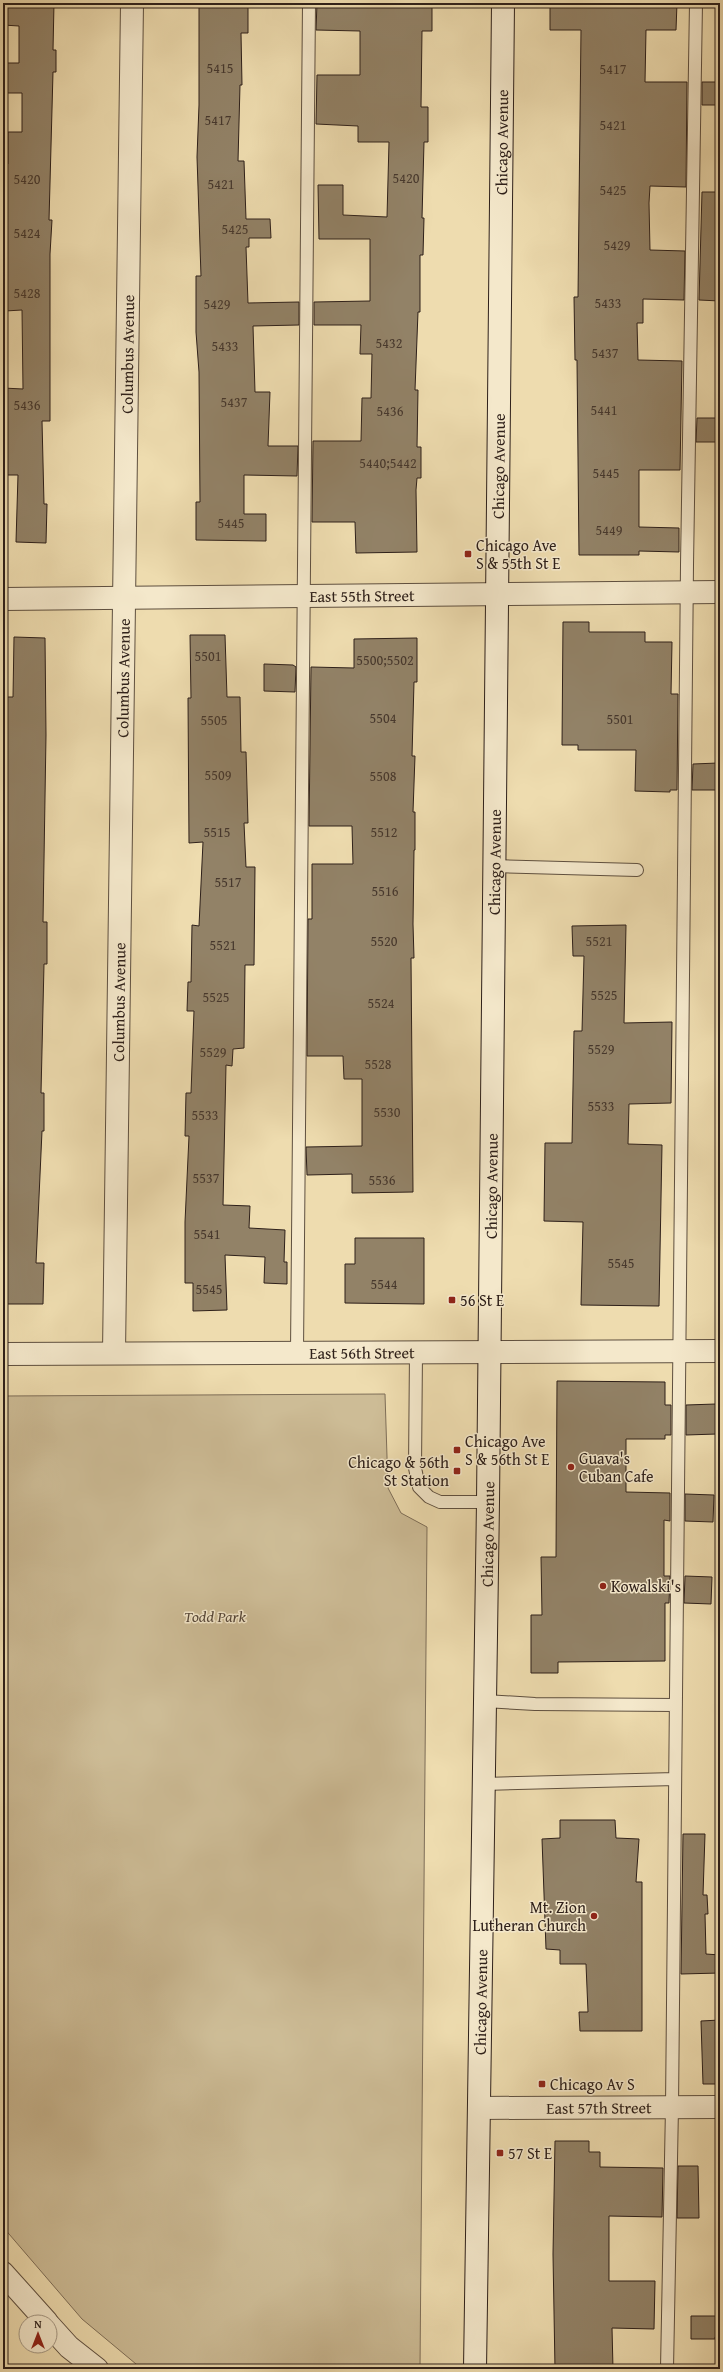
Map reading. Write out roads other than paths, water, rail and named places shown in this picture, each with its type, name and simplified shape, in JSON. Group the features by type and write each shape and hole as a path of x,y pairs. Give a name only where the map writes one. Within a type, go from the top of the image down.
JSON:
{"street":[{"name":"Columbus Avenue","path":"114,1353 132,3"},
{"name":"Chicago Avenue","path":"475,2369 490,1352 493,866 498,592 503,3"},
{"name":"East 55th Street","path":"3,599 304,597 498,592 720,592"},
{"name":"East 56th Street","path":"3,1354 720,1351"},
{"name":"East 57th Street","path":"479,2108 720,2107"},
{"path":"3,2272 40,2314"},
{"path":"58,2335 69,2347 97,2369"}],"lane":[{"path":"297,1352 309,3"},
{"path":"667,2369 672,2107 686,592 696,3"},
{"path":"493,866 637,870"},
{"path":"416,1352 415,1468 419,1487 429,1497 440,1502 488,1502"},
{"path":"485,1701 534,1704 676,1705"},
{"path":"484,1784 675,1779"}],"place":[{"name":"Chicago Ave S & 55th St E","path":"468,554"},
{"name":"56 St E","path":"452,1300"},
{"name":"Chicago Ave S & 56th St E","path":"457,1450"},
{"name":"Guava's Cuban Cafe","path":"571,1467"},
{"name":"Chicago & 56th St Station","path":"457,1471"},
{"name":"Kowalski's","path":"603,1586"},
{"name":"Mt. Zion Lutheran Church","path":"594,1916"},
{"name":"Chicago Av S","path":"542,2084"},
{"name":"57 St E","path":"500,2153"}],"park label":[{"name":"Todd Park","path":"215,1616"}]}
